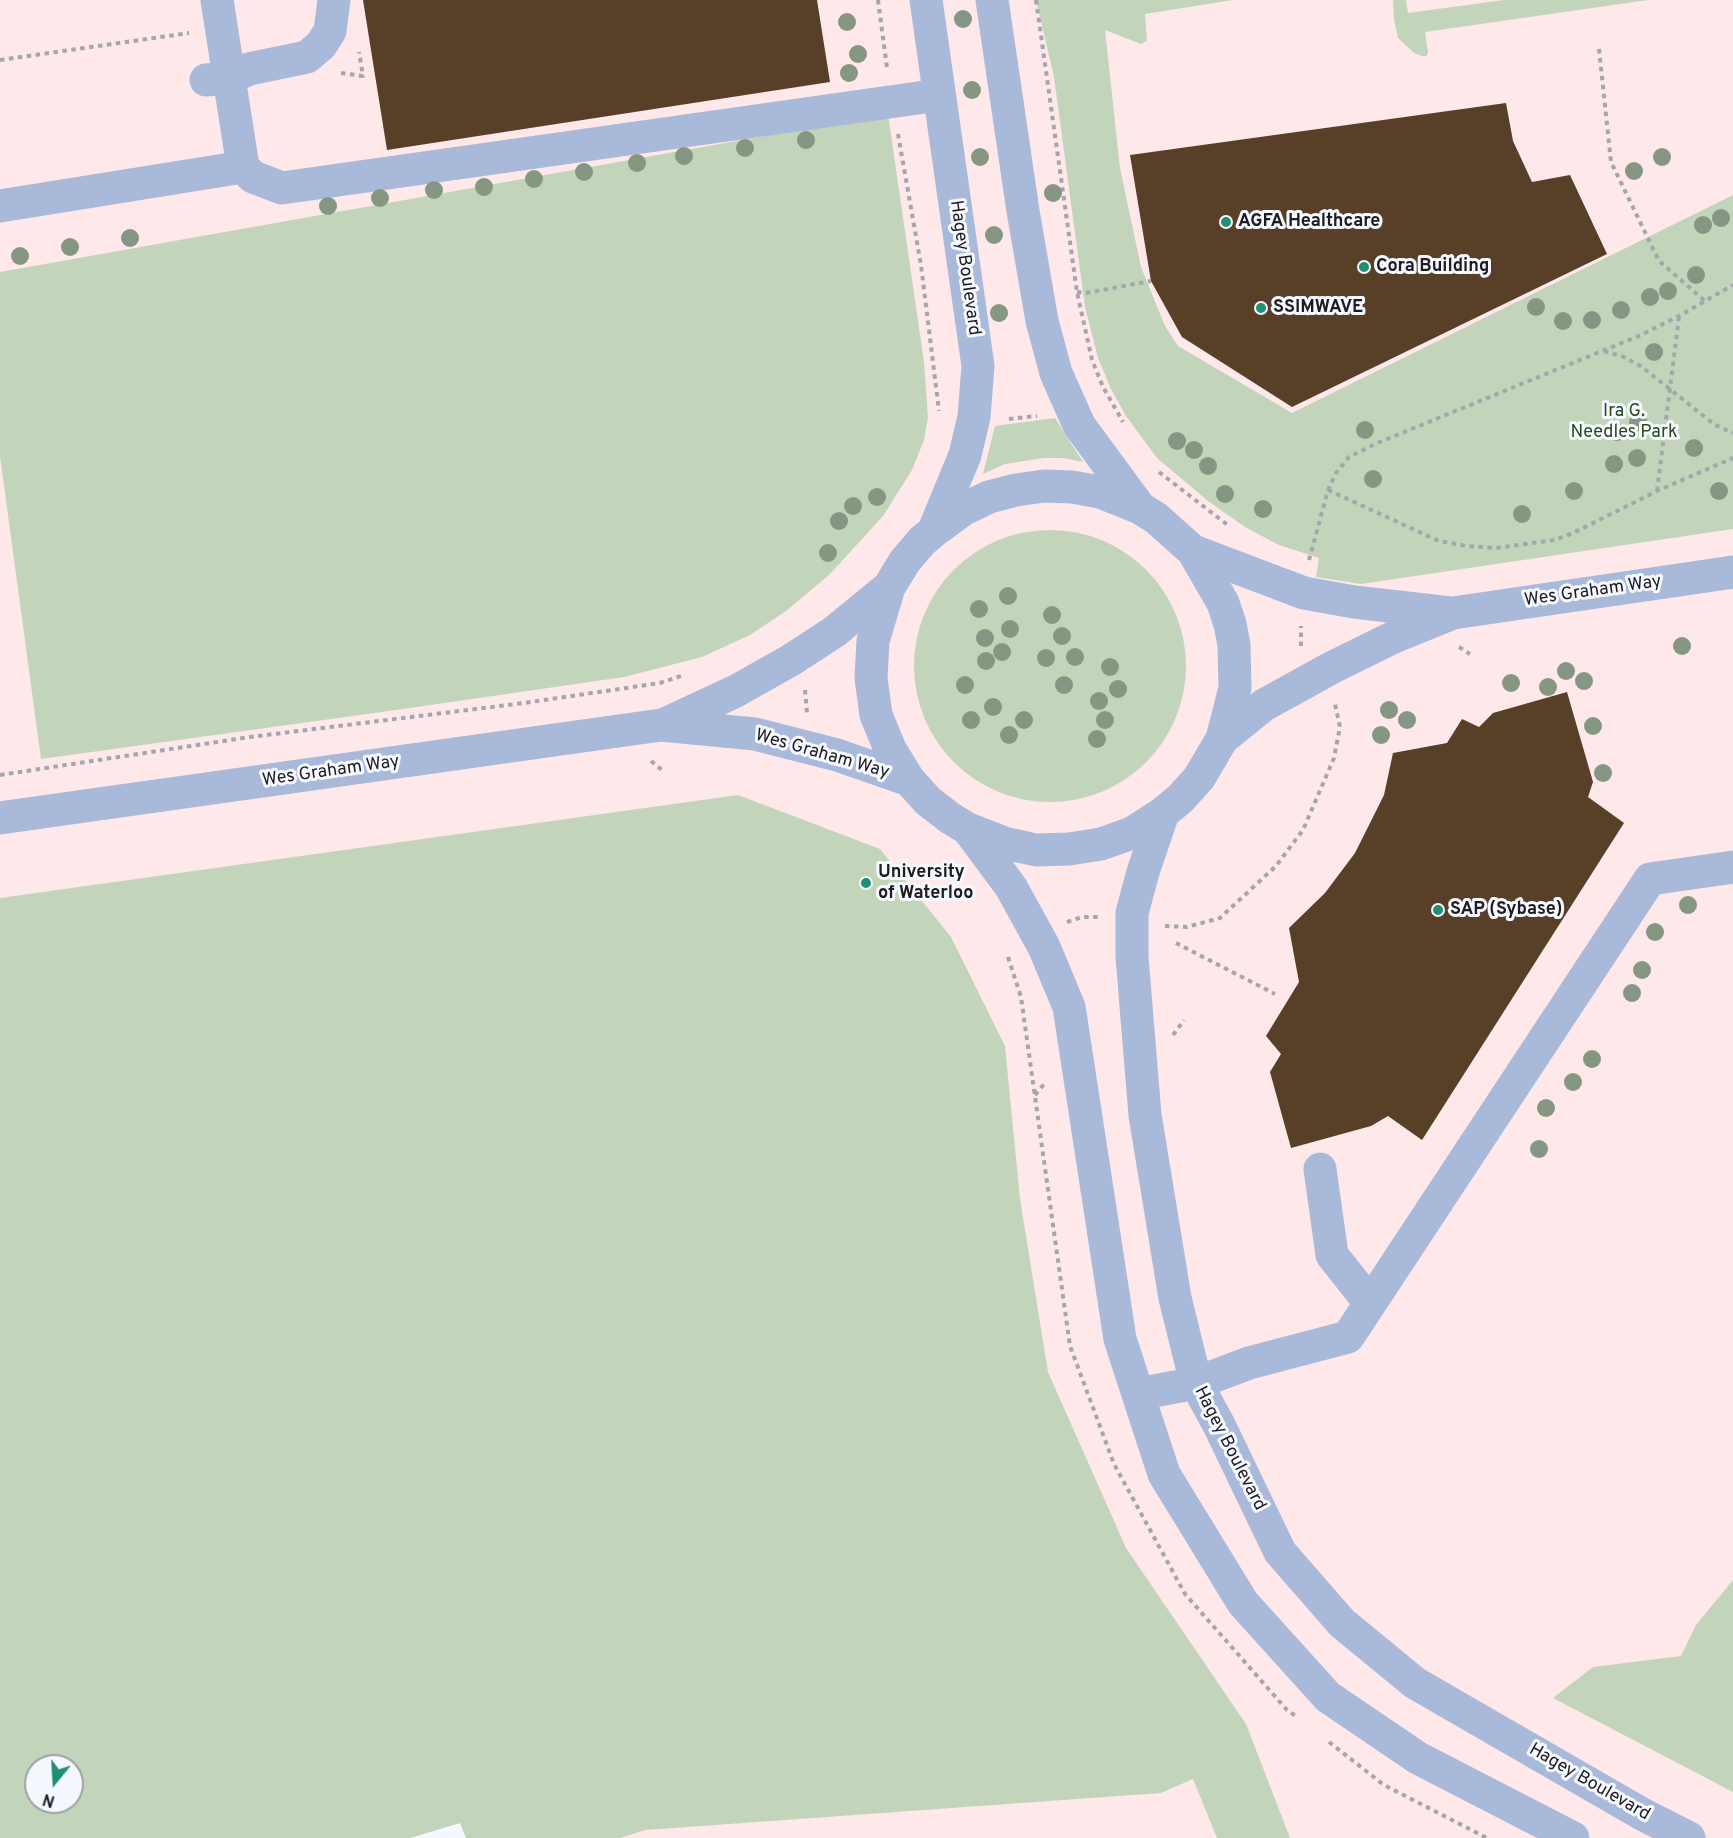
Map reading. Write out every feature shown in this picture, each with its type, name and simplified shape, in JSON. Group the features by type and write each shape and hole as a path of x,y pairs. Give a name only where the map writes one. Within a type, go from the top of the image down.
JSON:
{"street":[{"path":"218,79 249,69 307,57 321,45 330,31 334,0"},
{"name":"Hagey Boulevard","path":"926,0 978,366 974,417 965,455 934,531"},
{"path":"992,0 1023,211 1042,321 1056,373 1079,425 1140,508"},
{"path":"219,14 218,79 243,167 253,177 282,188 939,95"},
{"path":"0,206 243,167"},
{"path":"1044,486 1072,488 1100,492 1140,508 1156,518 1193,551 1223,603 1234,645 1235,688 1222,739 1198,778 1180,799 1132,833 1101,844 1069,849 1036,850 1004,843 968,829 928,801 909,780 890,749 876,715 871,678 873,641 889,587 905,561 934,531 964,509 989,497 1044,486"},
{"name":"Wes Graham Way","path":"1193,551 1304,593 1354,602 1453,613"},
{"name":"Wes Graham Way","path":"1222,739 1264,705 1324,672 1394,637 1453,613 1733,572"},
{"name":"Wes Graham Way","path":"661,726 736,691 791,660 834,632 889,587"},
{"name":"Wes Graham Way","path":"0,818 661,726 755,734 837,755 909,780"},
{"name":"Hagey Boulevard","path":"1163,813 1132,913 1132,957 1145,1115 1175,1298 1196,1383 1280,1552 1342,1623 1415,1683 1642,1814 1689,1838"},
{"path":"968,829 1011,887 1044,947 1069,1007 1120,1339 1164,1474 1243,1603 1328,1697 1418,1758 1573,1838"},
{"path":"1138,1394 1196,1383 1249,1363 1348,1338 1650,879 1733,867"},
{"path":"1320,1169 1332,1255 1370,1303"}],"path":[{"path":"878,0 892,101 921,265 938,411"},
{"path":"1036,0 1077,292 1092,360 1103,387 1127,428"},
{"path":"0,60 219,14"},
{"path":"1599,49 1611,162 1659,261 1705,302"},
{"path":"1077,292 1086,293 1152,281"},
{"path":"1300,561 1309,564 1328,490 1336,473 1349,457 1406,431 1604,351 1679,316 1733,285"},
{"path":"1657,491 1679,316"},
{"path":"1604,351 1624,357 1642,367 1715,425 1733,434"},
{"path":"1005,419 1046,416"},
{"path":"1328,490 1439,541 1496,548 1555,540 1657,491 1733,458"},
{"path":"1154,464 1160,473 1231,527"},
{"path":"1301,621 1301,654"},
{"path":"0,775 250,737 524,703 660,683 689,673"},
{"path":"805,687 808,720"},
{"path":"1174,928 1220,918 1276,866 1303,830 1334,758 1340,727 1336,705"},
{"path":"1063,923 1082,917 1105,918"},
{"path":"1176,943 1275,994"}],"shaded area":[{"name":"University of Waterloo","path":"0,0 1733,0 1733,1838 466,1838 460,1823 412,1838 0,1838"}],"green space":[{"name":"Ira G. Needles Park","path":"1036,0 1233,0 1145,14 1147,41 1141,44 1105,30 1120,168 1141,267 1165,326 1178,346 1292,413 1733,195 1733,529 1361,584 1316,577 1319,558 1279,545 1245,527 1208,501 1157,458 1126,416 1098,358 1085,307 1054,77"},
{"path":"1393,0 1406,0 1408,13 1504,0 1648,0 1425,32 1428,53 1422,56 1414,53 1398,38"},
{"path":"888,114 924,362 928,417 924,440 912,470 883,516 830,574 786,611 750,635 702,657 624,677 41,759 0,456 0,272"},
{"path":"1055,418 1083,462 1063,458 1044,458 1005,464 983,474 995,426"},
{"path":"1050,530 1089,536 1114,546 1146,570 1163,591 1175,614 1183,640 1186,666 1180,705 1170,730 1146,762 1125,779 1102,791 1076,799 1050,802 1011,796 986,786 954,762 937,741 925,718 917,692 914,666 920,627 930,602 954,570 975,553 998,541 1024,533"},
{"path":"738,795 880,849 951,937 1005,1046 1020,1199 1048,1372 1126,1548 1246,1724 1290,1838 1217,1838 1193,1779 1161,1793 645,1830 620,1838 466,1838 460,1823 410,1838 0,1838 0,898"},
{"path":"1733,1580 1733,1792 1553,1698 1593,1667 1681,1656 1696,1625"}],"building":[{"path":"363,0 817,0 830,82 387,150"},
{"name":"Cora Building","path":"1506,103 1513,141 1532,182 1570,175 1607,254 1292,407 1182,337 1151,281 1130,155"},
{"name":"SAP (Sybase)","path":"1567,692 1593,782 1588,797 1624,823 1422,1140 1388,1116 1371,1126 1291,1148 1270,1072 1281,1054 1266,1036 1299,982 1289,928 1325,893 1355,853 1384,795 1393,753 1447,743 1462,719 1479,727 1493,713"}],"place":[{"name":"AGFA Healthcare","path":"1226,222"},
{"name":"Cora Building","path":"1364,267"},
{"name":"SSIMWAVE","path":"1261,308"},
{"name":"University of Waterloo","path":"866,883"},
{"name":"SAP (Sybase)","path":"1438,910"}]}
